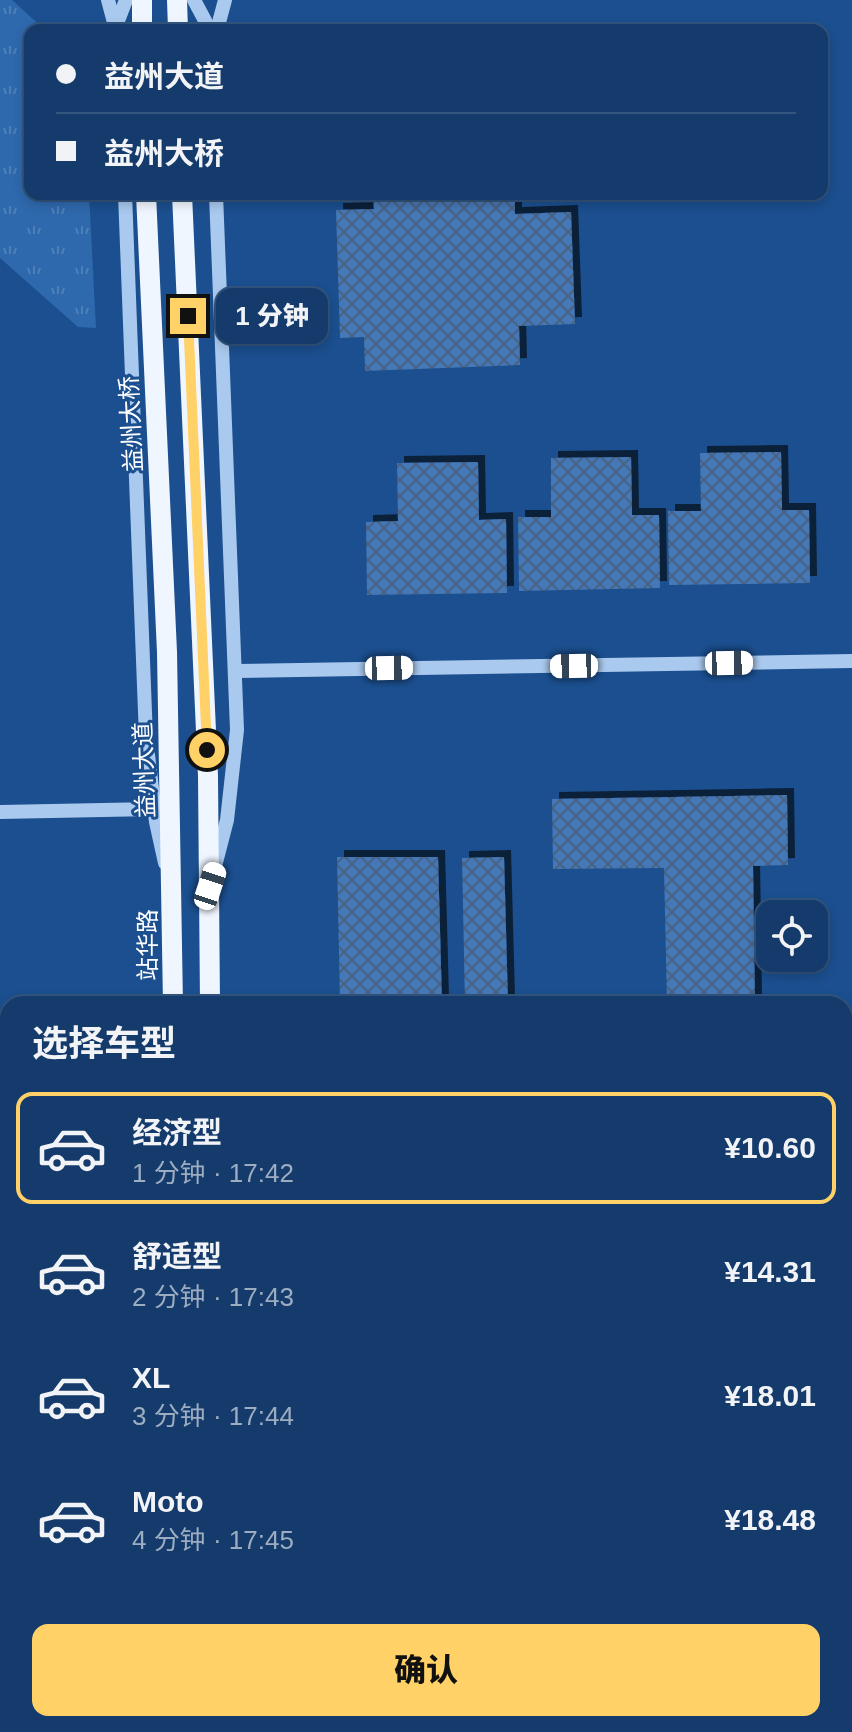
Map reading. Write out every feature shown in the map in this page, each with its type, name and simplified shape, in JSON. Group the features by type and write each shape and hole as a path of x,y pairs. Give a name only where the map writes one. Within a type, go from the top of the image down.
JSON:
{"main road":[{"path":"142,0 142,24"},
{"path":"177,0 178,24"},
{"name":"益州大桥","path":"146,200 167,652"},
{"path":"182,200 209,808 210,996"},
{"name":"益州大道","path":"167,652 173,887"},
{"name":"站华路","path":"173,887 173,996"}],"street":[{"path":"108,0 115,24"},
{"path":"117,24 126,0"},
{"path":"194,0 207,24"},
{"path":"219,24 225,0"},
{"path":"125,200 146,738 162,855 173,887"},
{"path":"210,886 227,820 237,730 216,200"},
{"path":"235,671 852,661"},
{"path":"0,812 154,809"}],"green space":[{"path":"0,0 12,0 38,24 24,24 24,200 89,200 96,328 78,327 0,258"}],"building":[{"path":"373,200 515,200 515,214 571,212 575,324 519,326 520,365 365,371 364,337 340,338 336,210 374,209"},
{"path":"521,200 630,200 521,202"},
{"path":"781,452 782,510 809,510 810,583 669,585 668,511 701,511 700,453"},
{"path":"631,457 632,515 659,515 660,588 519,591 518,517 551,517 551,458"},
{"path":"478,462 479,520 506,519 507,593 367,595 366,522 398,521 397,463"},
{"path":"787,795 788,865 753,866 755,996 667,996 664,868 553,869 552,799"},
{"path":"337,857 438,857 442,996 340,996"},
{"path":"504,857 508,996 465,996 462,858"}],"route":[{"path":"188,316 207,750"}]}
